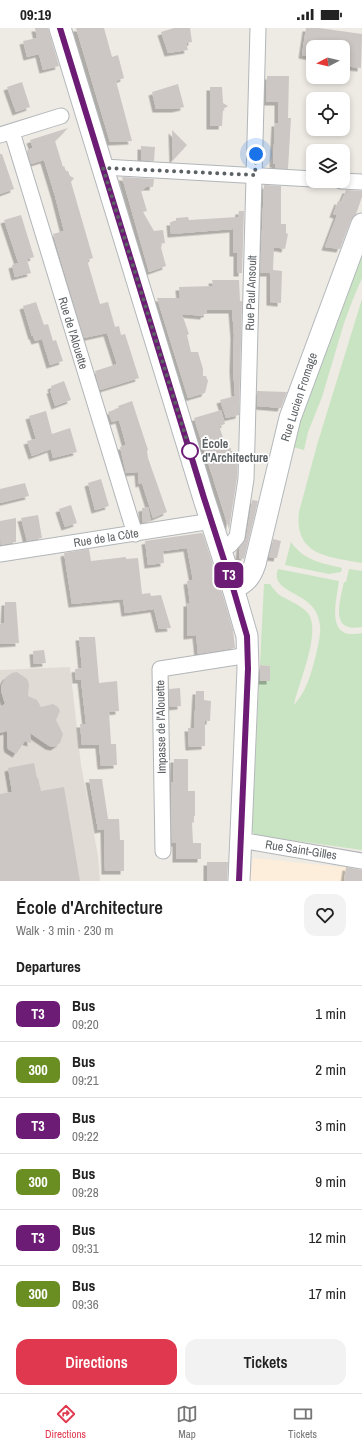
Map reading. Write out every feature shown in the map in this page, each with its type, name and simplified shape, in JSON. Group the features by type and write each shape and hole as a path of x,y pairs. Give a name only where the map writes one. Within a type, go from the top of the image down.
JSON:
{"street":[{"path":"60,28 247,636 249,655 239,881"},
{"name":"Rue Paul Ansoult","path":"221,550 230,545 236,537 246,479 258,28"},
{"path":"6,133 61,116"},
{"name":"Rue de l'Alouette","path":"6,133 135,534"},
{"path":"103,168 306,179"},
{"path":"350,181 362,182"},
{"name":"Rue Lucien Fromage","path":"233,588 241,585 248,579 255,564 290,418 362,224"},
{"name":"Rue de la Côte","path":"0,554 212,522"},
{"name":"Impasse de l'Alouette","path":"163,851 160,669 249,655"},
{"name":"Rue Saint-Gilles","path":"240,840 362,861"}],"shaded area":[{"path":"70,667 81,765 98,856 100,881 0,881 0,670"},
{"path":"253,858 362,869 362,881 250,881"}],"green space":[{"path":"362,248 362,278 344,323 322,397 308,432 304,450 293,447 299,423"},
{"path":"362,299 362,563 326,556 316,552 308,546 302,538 299,527 299,512 317,445"},
{"path":"291,542 307,557 342,568 341,572 329,574 285,565"},
{"path":"278,569 339,581 335,609 338,626 342,631 350,634 362,633 362,850 255,835 252,831 259,681 270,681 270,666 260,665 264,584 270,584 278,594 304,609 311,620 311,644 294,705 303,693 309,679 317,652 320,633 320,622 317,614 311,605 279,583 277,579"},
{"path":"349,569 362,571 362,627 352,628 345,625 341,621 339,614 340,598"}],"building":[{"path":"35,28 48,28 59,66 43,70 39,54 27,57 23,41 37,38"},
{"path":"76,28 104,28 112,57 118,55 124,78 116,81 132,141 110,142"},
{"path":"174,28 190,28 192,42 186,43 188,50 168,53 161,32"},
{"path":"306,28 319,28 362,34 361,68 350,67 350,40 306,40 306,56 302,55"},
{"path":"267,76 289,76 288,118 291,118 288,169 275,168 275,164 273,164 275,123 278,123 278,102 266,102"},
{"path":"22,82 30,107 16,112 7,87"},
{"path":"178,84 184,107 175,109 156,109 152,92"},
{"path":"210,87 222,87 223,103 228,106 223,109 222,126 210,126"},
{"path":"68,128 55,141 63,167 64,166 66,171 68,171 70,176 74,178 71,182 93,258 87,260 100,304 108,302 115,327 119,326 121,335 125,334 139,378 100,390 95,371 117,364 107,333 84,338 53,234 64,231 55,196 44,160 31,164 27,150 33,148 30,140"},
{"path":"172,130 187,145 173,160"},
{"path":"141,146 155,147 154,161 141,160"},
{"path":"0,154 2,154 14,189 0,194"},
{"path":"122,177 154,179 153,187 146,187 141,191 147,211 143,212 154,231 163,230 165,243 160,244 166,266 149,272"},
{"path":"264,185 281,186 281,224 286,224 286,233 288,234 285,249 274,247 273,270 282,271 281,303 270,302 270,273 260,273"},
{"path":"346,190 362,191 362,197 356,214 351,220 340,249 325,247 337,215 333,214 338,201 341,202"},
{"path":"239,211 244,211 242,273 237,273 237,253 233,253 233,229 171,234 170,222 176,222 176,218 188,217 189,220 238,217"},
{"path":"21,215 34,257 18,262 4,220"},
{"path":"27,260 31,273 15,277 12,265"},
{"path":"212,280 239,280 240,301 242,301 239,415 226,418 220,400 235,396 232,310 207,310 207,314 204,314 204,316 182,314 189,334 187,335 191,352 198,352 203,369 203,376 206,376 208,381 205,393 188,398 157,298 180,298 179,287 213,286"},
{"path":"36,302 44,325 48,324 53,341 56,340 63,361 50,365 42,339 35,341 32,336 23,306"},
{"path":"64,381 71,400 55,406 50,390 52,390 51,386"},
{"path":"257,391 287,392 281,408 257,406"},
{"path":"132,401 148,450 148,458 167,512 153,518 142,483 139,484 138,472 126,473 120,447 126,445 119,420 112,422 108,412 119,408 118,406"},
{"path":"221,410 225,424 219,426 227,449 231,448 231,451 238,451 237,478 229,529 194,418"},
{"path":"46,411 52,434 70,428 77,452 53,458 51,449 32,456 27,441 36,439 29,416"},
{"path":"101,479 109,506 95,510 88,483"},
{"path":"25,483 29,496 0,503 0,489"},
{"path":"252,500 258,501 244,559 239,558 240,547 246,538"},
{"path":"71,505 77,523 65,527 59,509"},
{"path":"148,507 151,521 143,523 142,508"},
{"path":"38,515 42,538 27,541 21,518"},
{"path":"16,518 16,542 1,545 0,521"},
{"path":"201,533 203,534 223,596 233,630 235,648 198,654 196,635 187,636 187,603 190,603 187,581 193,580 187,548 163,551 164,563 148,565 145,541"},
{"path":"273,539 281,541 277,558 269,557"},
{"path":"89,549 91,561 126,557 126,559 138,558 142,594 150,593 151,596 161,595 171,628 159,629 154,609 125,613 123,599 72,604 64,553"},
{"path":"5,602 16,602 19,643 0,644 0,624 4,623"},
{"path":"79,637 95,637 99,683 117,681 119,711 109,712 111,744 116,744 117,765 101,766 99,745 82,745 80,724 86,724 81,680 76,680 75,669 82,668"},
{"path":"44,650 46,663 34,664 33,651"},
{"path":"260,665 270,666 270,681 260,681"},
{"path":"17,672 27,679 29,684 28,696 37,700 41,707 53,704 58,707 60,711 56,720 63,734 60,743 54,747 49,746 30,733 31,743 25,741 16,754 8,749 7,731 0,733 0,707 5,704 1,686 6,677"},
{"path":"180,688 181,706 170,707 169,689"},
{"path":"196,691 204,691 204,700 211,701 210,721 205,721 205,746 189,747 188,728 194,728"},
{"path":"174,759 188,759 188,791 195,791 195,816 194,822 192,823 193,843 201,843 201,859 176,859 176,843 172,843 171,782 173,782"},
{"path":"34,763 41,791 64,787 80,881 0,881 0,794 12,792 8,768"},
{"path":"89,779 102,779 108,819 119,819 120,840 124,840 124,871 105,871 104,829 98,830"},
{"path":"207,862 228,862 227,881 207,881"},
{"path":"346,867 362,870 362,881 344,881"}],"bus line":[{"name":"T3","path":"60,28 247,636 249,655 239,881"}],"place":[{"name":"École d'Architecture","path":"190,451"}],"route":[{"path":"190,451 103,168 111,167 255,175 256,154"}]}
